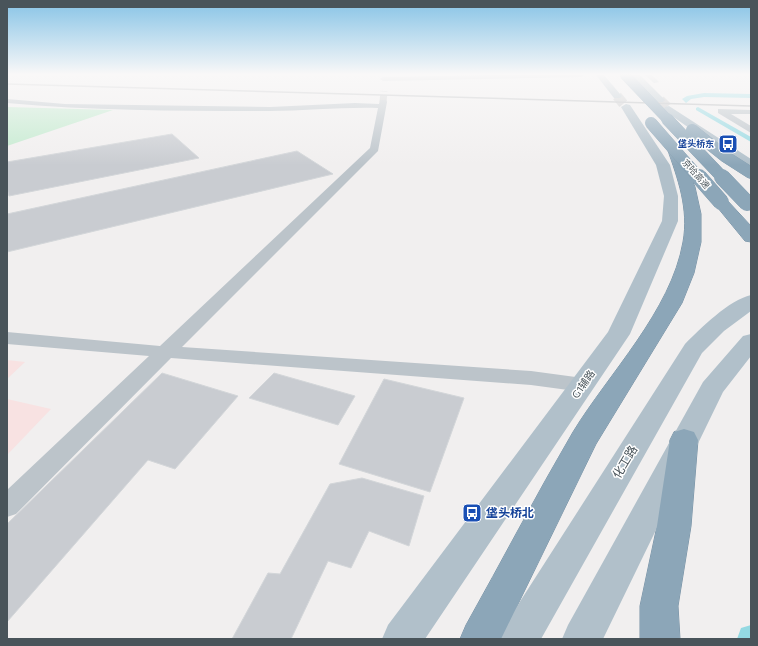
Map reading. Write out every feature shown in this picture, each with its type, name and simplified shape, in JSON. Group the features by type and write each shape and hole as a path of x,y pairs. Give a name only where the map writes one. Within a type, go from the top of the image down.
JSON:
{"highway":[{"name":"京哈高速","path":"636,105 751,207"},
{"name":"京哈高速","path":"637,105 751,236"},
{"path":"641,105 690,128 726,157 751,172"},
{"path":"480,639 584,439 672,303 684,273 692,242 693,214 688,187 673,148"},
{"path":"660,639 659,606 674,526 684,440"}],"main road":[{"name":"G1辅路","path":"402,639 618,334 670,221 671,196 663,165 633,105"},
{"path":"669,109 751,165"},
{"name":"化工路","path":"519,639 693,349 716,326 751,301"},
{"path":"582,639 712,388 751,341"}],"street":[{"path":"59,105 255,109 351,105"},
{"path":"7,506 375,149 382,105"},
{"path":"751,112 721,111 751,130"},
{"path":"7,338 166,352 531,378 582,385"}],"shaded area":[{"path":"7,360 25,362 7,379"},
{"path":"7,399 51,409 7,455"}],"green space":[{"path":"7,107 113,110 7,146"}],"building":[{"path":"172,134 199,158 9,196 7,188 7,162"},
{"path":"297,151 333,174 7,252 7,214"},
{"path":"162,373 238,396 175,469 148,460 7,622 7,524"},
{"path":"274,373 355,396 338,425 249,398"},
{"path":"384,379 464,398 430,492 339,464"},
{"path":"362,478 424,496 409,546 369,531 351,568 328,561 291,639 232,639 268,573 280,574 330,484"}],"waterway":[{"path":"698,109 751,140"}],"tunnel":[{"path":"665,105 669,109"}],"railway":[{"path":"722,105 751,106"}],"place":[{"name":"垡头桥东","path":"728,144"},
{"name":"垡头桥北","path":"472,513"}]}
